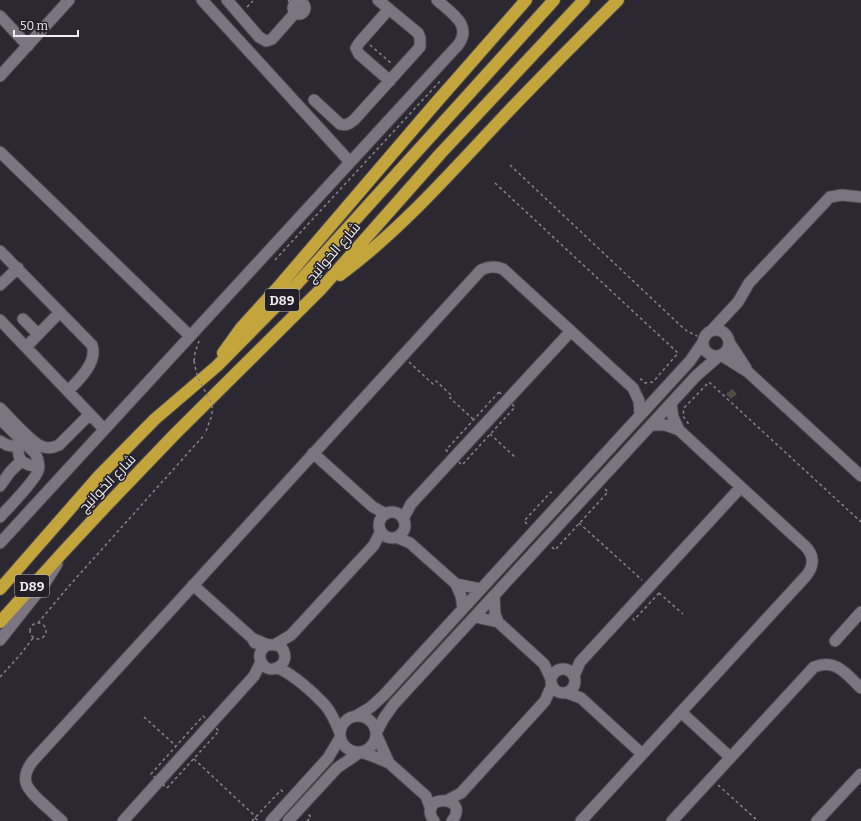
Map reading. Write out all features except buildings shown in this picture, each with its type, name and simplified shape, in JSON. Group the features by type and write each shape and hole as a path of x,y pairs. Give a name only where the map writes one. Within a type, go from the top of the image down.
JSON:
{"highway":[{"path":"217,366 231,340 241,328 280,285 526,0"},
{"name":"شارع الخوانيج","path":"0,588 98,477 156,419 217,366 287,295 554,0"},
{"name":"شارع الخوانيج","path":"0,622 64,551 175,434 320,290 446,148 584,0"},
{"path":"320,290 370,251 417,209 536,83 618,0"}],"street":[{"path":"0,76 70,0"},
{"path":"202,0 350,162"},
{"path":"227,0 262,40 266,41 272,39 297,4"},
{"path":"314,100 340,124 344,126 348,125 420,47 420,38 418,34 378,0"},
{"path":"0,543 104,429 195,337 350,162 462,39 464,31 462,24 437,0"},
{"path":"389,9 357,45 357,52 390,81"},
{"path":"0,16 28,46"},
{"path":"0,152 195,337"},
{"path":"271,821 328,758 345,722 364,712 378,702 690,361 707,336 738,302 749,283 830,197 842,195 861,197"},
{"path":"0,251 92,345 94,350 93,356 85,372 68,391"},
{"path":"62,821 29,790 25,784 27,768 481,270 496,266 503,269 633,388 646,393 660,393"},
{"path":"0,285 18,268"},
{"path":"26,347 60,312"},
{"path":"22,319 38,334"},
{"path":"0,320 104,429"},
{"path":"707,336 717,330 726,334 729,342 748,372"},
{"path":"122,821 190,758 254,676 571,331"},
{"path":"707,336 706,351 715,356 721,355 748,372 861,476"},
{"path":"288,821 338,768 360,752 365,751 372,746 384,718 394,704 696,376 727,350 729,342"},
{"path":"633,388 639,401 640,415"},
{"path":"671,403 673,417 680,431"},
{"path":"0,408 36,444 47,448 53,448 59,445 90,414"},
{"path":"0,419 19,443 35,453 39,467 36,476 0,517"},
{"path":"582,821 811,571 813,564 813,557 810,551 680,431 665,425 651,424"},
{"path":"0,441 7,445 19,443"},
{"path":"19,443 18,452 21,461 39,467"},
{"path":"314,453 456,584 461,596 463,609"},
{"path":"0,486 10,472 21,461"},
{"path":"544,664 556,691 567,681 580,662 645,581 741,487"},
{"path":"0,640 53,572 64,551"},
{"path":"456,584 482,589"},
{"path":"194,585 326,705 354,717 363,717 370,720 374,726 389,763"},
{"path":"494,596 494,609 498,622"},
{"path":"835,641 861,612"},
{"path":"475,617 498,622 544,664 567,681 581,698 642,754"},
{"path":"672,821 814,667 822,664 830,664 838,667 861,688"},
{"path":"545,701 555,673 567,681"},
{"path":"326,705 334,719 346,748 350,751 360,752 389,763 444,813 545,701 567,681"},
{"path":"681,712 730,757"},
{"path":"817,821 861,774"}],"path":[{"path":"362,39 400,70"},
{"path":"274,261 444,77"},
{"path":"510,165 681,326 695,335 707,336"},
{"path":"495,183 678,353 653,382 645,383 641,379 633,388"},
{"path":"38,623 44,626 45,634 39,639 34,638 30,634 30,628 33,624 38,623 69,586 205,434 212,415 212,404 199,380 196,371 194,361 197,346 195,337"},
{"path":"402,356 433,384 436,381 452,396 450,398 516,458"},
{"path":"680,431 688,423 683,416 684,408 710,382 861,522"},
{"path":"579,523 683,614"},
{"path":"0,677 20,656 34,638"},
{"path":"144,717 259,821"},
{"path":"711,778 758,821"},
{"path":"252,821 281,790 291,799"}]}
